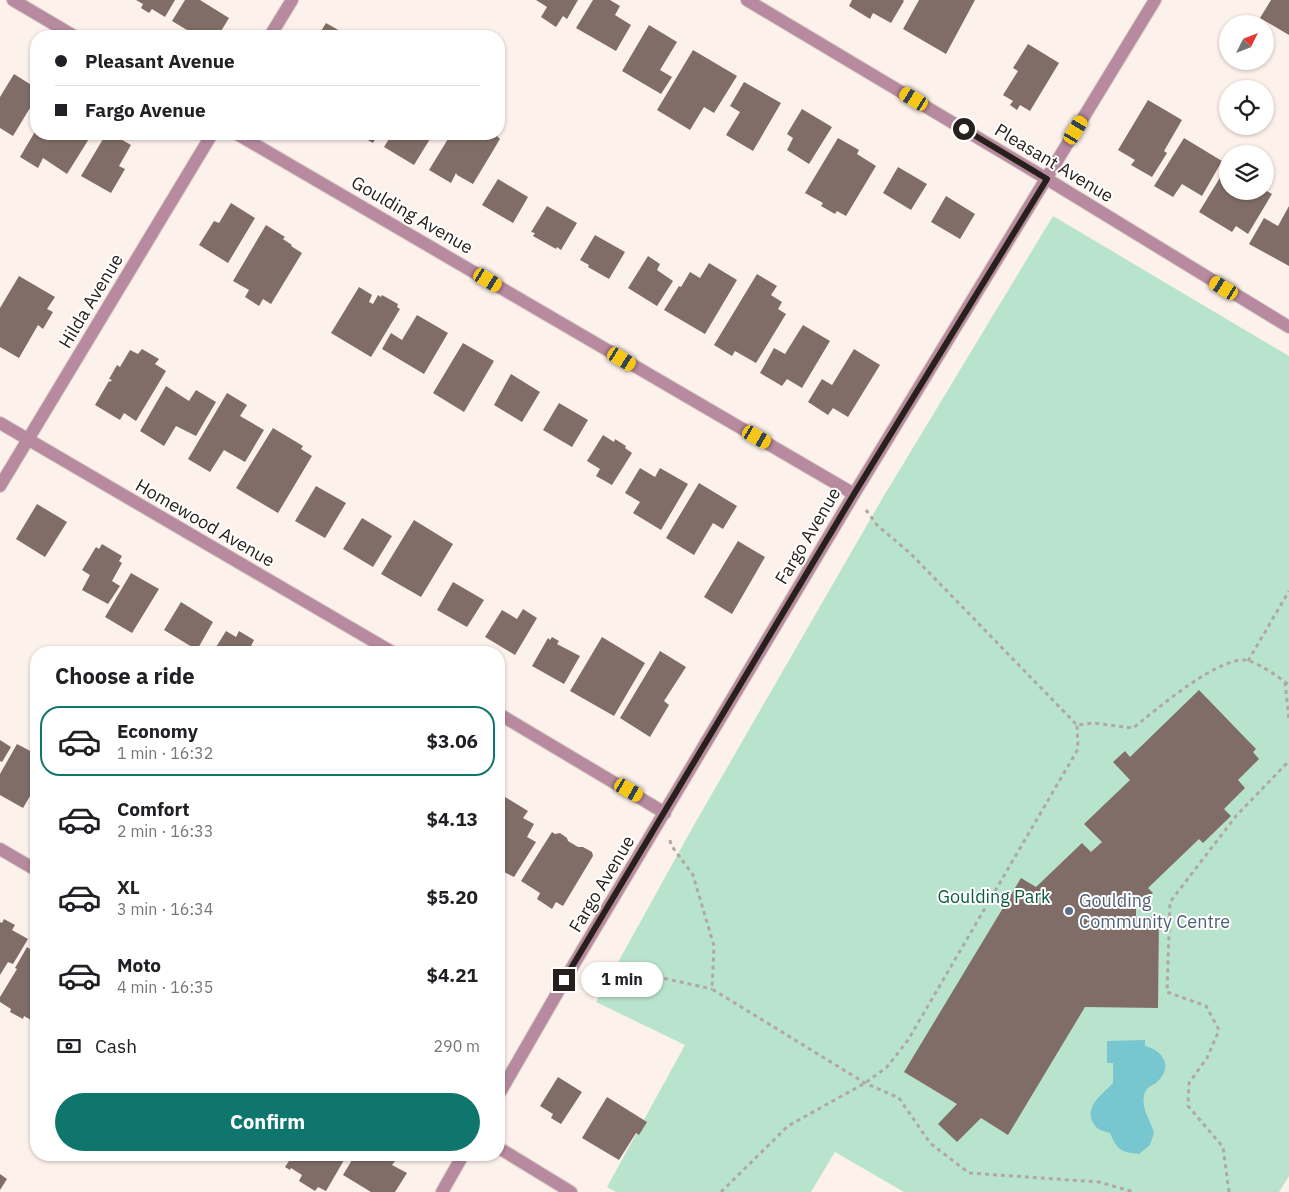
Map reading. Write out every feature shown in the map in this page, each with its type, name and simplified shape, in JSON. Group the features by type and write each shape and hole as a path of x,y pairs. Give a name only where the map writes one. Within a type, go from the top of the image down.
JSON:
{"street":[{"path":"13,0 64,30"},
{"path":"274,30 292,0"},
{"name":"Pleasant Avenue","path":"747,0 1047,179 1289,327"},
{"name":"Fargo Avenue","path":"505,1084 574,964 854,494 1155,0"},
{"name":"Hilda Avenue","path":"0,486 208,140"},
{"name":"Goulding Avenue","path":"247,140 854,494"},
{"name":"Homewood Avenue","path":"0,423 382,646"},
{"path":"505,718 665,812"},
{"path":"0,848 30,866"},
{"path":"505,1152 571,1192"},
{"path":"442,1192 460,1161"}],"path":[{"path":"721,1192 788,1126 865,1083 887,1067 912,1032 1078,749 1076,725 911,554 877,525 854,494"},
{"path":"1248,661 1289,591"},
{"path":"1076,725 1094,723 1132,728 1203,675 1227,663 1248,661 1289,685"},
{"path":"1285,682 1289,720"},
{"path":"1229,1192 1223,1147 1188,1106 1190,1084 1207,1058 1219,1030 1206,1006 1168,992 1170,902 1236,816 1289,761"},
{"path":"665,812 671,845 693,875 714,946 712,989"},
{"path":"574,964 667,979 712,989 865,1083 899,1098 930,1143 969,1172 1099,1182 1134,1192"}],"green space":[{"name":"Goulding Park","path":"1053,216 1289,356 1289,1176 1279,1192 904,1192 835,1152 811,1192 616,1192 607,1187 685,1045 596,1002 694,825 882,499"}],"water":[{"path":"1145,1040 1145,1046 1156,1051 1164,1059 1165,1069 1159,1080 1145,1092 1144,1106 1154,1133 1150,1145 1139,1154 1120,1149 1110,1133 1096,1127 1091,1117 1091,1111 1096,1101 1113,1083 1113,1063 1107,1063 1107,1041"}],"building":[{"path":"136,0 175,0 165,17 152,9 149,13 141,8 143,4"},
{"path":"185,0 200,0 229,18 222,30 187,30 172,21"},
{"path":"536,0 578,0 567,19 563,16 556,27 541,17 547,7"},
{"path":"593,0 610,0 620,6 615,15 631,25 616,51 576,28"},
{"path":"852,0 904,1 891,23 873,13 870,19 849,6"},
{"path":"919,0 975,0 946,54 903,29"},
{"path":"1271,0 1289,0 1289,35 1274,26 1274,15 1262,15"},
{"path":"326,23 338,30 322,30"},
{"path":"649,25 677,42 660,70 672,77 661,94 622,71"},
{"path":"1028,44 1059,63 1030,111 1020,105 1017,110 1010,105 1013,101 1003,95 1018,71 1013,68"},
{"path":"693,50 737,76 714,113 704,107 690,130 657,110"},
{"path":"14,74 30,84 30,108 13,136 0,128 0,97"},
{"path":"744,82 781,103 753,151 726,135 740,112 730,106"},
{"path":"1148,100 1182,120 1164,151 1167,153 1152,177 1131,165 1135,160 1118,150"},
{"path":"802,109 832,127 809,164 787,150 793,138 787,134"},
{"path":"838,138 859,150 857,154 876,166 846,216 837,211 835,214 821,206 823,203 805,193"},
{"path":"1184,138 1219,159 1219,166 1202,196 1182,184 1173,197 1154,186"},
{"path":"30,140 88,140 67,174 43,158 38,168 20,157"},
{"path":"102,140 122,140 131,145 119,166 125,169 111,193 81,176"},
{"path":"388,140 429,140 414,165 384,147"},
{"path":"447,140 499,140 473,184 456,173 451,183 429,170"},
{"path":"898,167 927,184 911,210 883,193"},
{"path":"498,179 528,197 513,223 482,205"},
{"path":"1219,179 1219,200 1268,200 1248,234 1236,226 1232,232 1199,212"},
{"path":"946,196 975,214 960,239 931,222"},
{"path":"231,203 255,218 228,263 199,245 214,221 219,223"},
{"path":"547,206 577,223 561,250 533,236 535,233 531,232"},
{"path":"1289,206 1289,266 1249,244 1264,218 1278,226"},
{"path":"266,225 285,237 283,239 302,253 271,304 263,299 259,306 245,297 249,290 233,281"},
{"path":"595,235 625,252 609,279 580,260"},
{"path":"648,256 660,264 657,270 673,281 657,306 628,288"},
{"path":"709,263 737,280 705,334 664,310 690,272 700,278"},
{"path":"757,274 777,286 771,295 782,302 778,309 786,314 756,363 735,351 732,356 714,345"},
{"path":"19,276 55,297 47,309 53,312 43,329 38,325 19,358 0,347 0,308"},
{"path":"359,287 372,295 369,302 373,304 378,295 381,297 382,295 398,304 397,307 400,309 371,357 331,333"},
{"path":"417,315 448,333 424,374 382,349 391,333 402,340"},
{"path":"803,325 830,341 802,388 787,379 782,386 760,373 774,348 785,354"},
{"path":"463,343 494,361 464,412 433,393"},
{"path":"142,349 159,359 155,364 166,371 136,421 124,413 120,420 95,405 109,381 112,380 109,379 117,365 120,367 130,350 138,354"},
{"path":"854,349 880,365 848,417 833,408 828,415 808,402 822,379 832,385"},
{"path":"511,374 540,392 522,422 494,405"},
{"path":"166,386 189,401 196,390 216,402 196,436 176,426 164,446 140,431"},
{"path":"227,393 247,405 240,416 264,430 245,462 224,450 210,472 188,459"},
{"path":"559,403 588,420 572,447 543,430"},
{"path":"273,428 303,446 301,449 312,456 278,513 236,488"},
{"path":"603,435 614,442 615,439 626,446 625,448 632,453 612,485 596,476 600,469 587,461"},
{"path":"640,468 655,477 660,468 688,484 661,530 633,513 640,502 625,493"},
{"path":"699,483 737,506 723,529 713,523 694,555 666,538"},
{"path":"316,486 346,503 325,538 295,521"},
{"path":"37,504 67,522 45,557 16,539"},
{"path":"362,518 392,536 373,567 343,549"},
{"path":"414,520 453,544 421,597 381,574"},
{"path":"738,541 765,557 732,614 704,597"},
{"path":"102,544 122,556 119,561 122,563 112,581 120,586 108,604 82,590 90,575 82,570 96,547 99,549"},
{"path":"131,573 159,589 132,633 105,617"},
{"path":"453,582 484,600 467,627 437,610"},
{"path":"181,602 213,622 199,646 190,646 164,630"},
{"path":"523,609 537,618 515,655 505,649 505,646 500,646 485,637 502,610 517,619"},
{"path":"226,631 236,637 239,631 254,640 251,646 217,646"},
{"path":"552,637 559,641 557,644 580,656 564,684 532,666 548,638 550,640"},
{"path":"602,637 645,663 614,716 570,691"},
{"path":"660,651 686,667 664,701 669,705 650,737 620,718"},
{"name":"Goulding Community Centre","path":"1199,690 1256,749 1253,752 1259,759 1238,780 1245,788 1224,809 1231,816 1203,843 1199,839 1148,888 1153,893 1140,905 1136,901 1136,917 1159,917 1158,1008 1085,1007 1008,1135 981,1118 957,1142 938,1124 957,1104 904,1072 1021,878 1036,887 1082,843 1091,852 1102,842 1084,824 1130,780 1113,762 1125,751 1130,757"},
{"path":"0,740 11,747 2,762 0,761"},
{"path":"17,744 30,751 30,796 23,808 0,795 0,774"},
{"path":"505,797 528,811 523,818 534,824 527,837 536,842 514,877 505,872"},
{"path":"552,832 555,834 560,833 578,847 583,847 592,852 593,856 563,906 556,902 552,909 537,899 540,893 521,881"},
{"path":"4,919 15,925 12,930 28,939 13,964 8,962 0,975 0,922 2,923"},
{"path":"27,947 30,949 30,1019 24,1016 23,1019 10,1012 11,1009 0,1002 0,997 17,969 15,968"},
{"path":"558,1077 582,1092 561,1124 551,1118 553,1114 540,1106"},
{"path":"607,1097 647,1122 639,1135 636,1133 619,1160 582,1138"},
{"path":"289,1161 344,1161 326,1191 318,1187 315,1191 299,1181 302,1175 291,1168 290,1170 285,1167"},
{"path":"351,1161 395,1161 392,1165 407,1173 395,1192 371,1192 343,1175"},
{"path":"0,1174 7,1179 0,1190"}],"place":[{"name":"Goulding Community Centre","path":"1069,911"}],"route":[{"path":"564,980 854,494 1047,179 964,129"}]}
